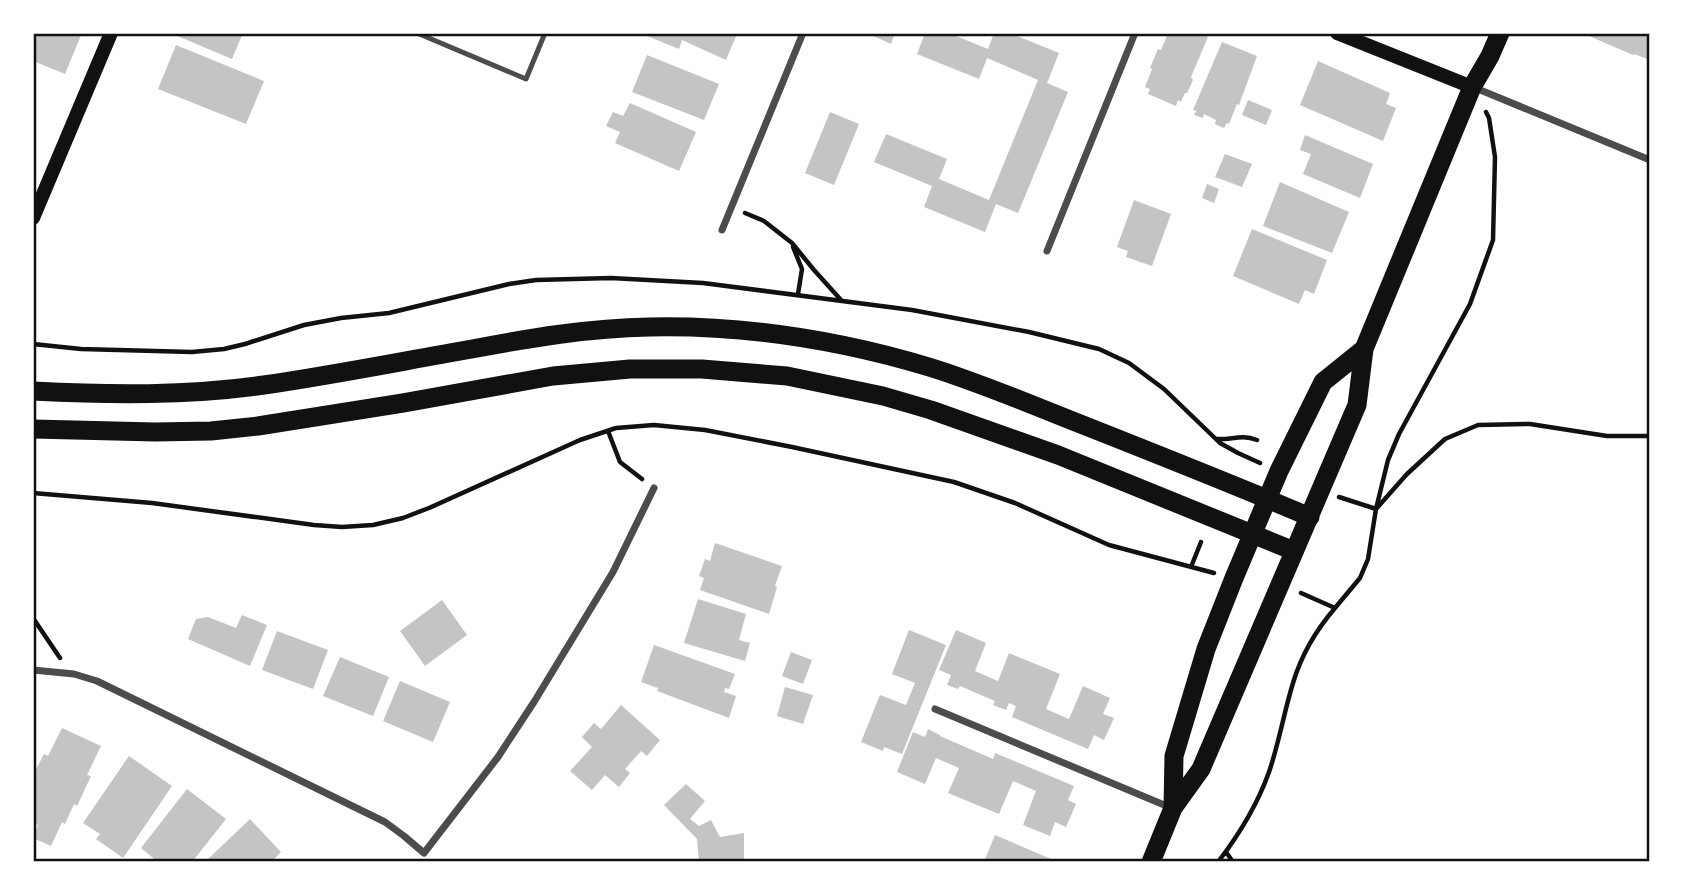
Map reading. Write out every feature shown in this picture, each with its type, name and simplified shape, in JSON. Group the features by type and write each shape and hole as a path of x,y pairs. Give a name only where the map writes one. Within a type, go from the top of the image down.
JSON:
{"highway":[{"path":"1151,862 1173,808 1201,769 1310,517 1357,405 1364,349 1472,87 1500,33"},
{"path":"33,391 149,393 228,390 525,339 649,327 736,330 838,345 930,367 1226,481 1310,517"},
{"path":"1173,808 1174,756 1206,649 1279,471 1323,382 1364,349"},
{"path":"33,429 211,431 322,417 553,376 631,369 702,369 787,376 883,396 931,411 1058,455 1294,551"}],"main road":[{"path":"33,218 111,33"},
{"path":"1337,33 1472,87"}],"street":[{"path":"722,230 803,33"},
{"path":"1047,251 1135,33"},
{"path":"1472,87 1650,160"},
{"path":"424,853 498,758 534,702 613,572 654,488"},
{"path":"33,670 74,674 107,685 385,822 424,853 426,862"},
{"path":"935,709 1173,808"}],"lane":[{"path":"416,33 526,79 545,33"}],"path":[{"path":"1218,862 1251,810 1268,774 1294,680 1313,638 1324,620 1360,578 1368,559 1376,509 1393,447 1470,304 1493,240 1494,158 1489,118"},
{"path":"733,207 764,221 792,243 842,300"},
{"path":"792,243 802,269 798,294"},
{"path":"1376,509 1407,474 1445,439 1478,425 1530,424 1607,436 1650,436"},
{"path":"33,493 152,503 314,525 373,525 429,508 579,440 608,431 654,425 705,430 954,482 1015,503 1109,545 1210,573"},
{"path":"608,431 620,462 654,488"},
{"path":"1215,439 1248,436 1257,440"},
{"path":"1336,496 1376,509"},
{"path":"1191,567 1201,542"},
{"path":"1298,592 1335,608"},
{"path":"33,618 74,674"},
{"path":"1226,852 1233,862"}],"building":[{"path":"33,33 82,33 65,74 33,61"},
{"path":"243,33 232,59 175,35"},
{"path":"648,33 737,34 726,60 682,40 679,49 647,36"},
{"path":"867,33 895,33 891,44"},
{"path":"925,33 949,33 988,49 994,33 1010,33 1059,53 1047,83 1068,92 1018,213 996,204 985,232 924,207 932,186 874,162 886,134 947,159 939,179 989,200 1038,80 987,58 979,79 917,54"},
{"path":"1168,33 1199,33 1208,37 1187,93 1181,102 1178,100 1176,106 1148,94 1150,89 1145,87 1158,49 1161,50"},
{"path":"1582,33 1650,33 1650,60 1633,55"},
{"path":"1222,42 1257,56 1239,105 1237,104 1229,124 1224,128 1204,114 1203,118 1194,115 1196,111 1193,110"},
{"path":"176,45 264,81 246,124 158,89"},
{"path":"647,55 719,84 704,120 632,92"},
{"path":"1318,61 1390,93 1386,104 1396,108 1383,141 1300,105"},
{"path":"1248,100 1272,110 1266,125 1242,115"},
{"path":"630,103 696,132 679,171 615,143 620,132 606,126 613,112 623,116"},
{"path":"830,112 859,124 834,185 805,173"},
{"path":"1305,135 1373,164 1360,198 1303,174 1311,154 1300,150"},
{"path":"1225,154 1252,164 1242,187 1215,177"},
{"path":"1280,182 1349,212 1332,253 1263,226"},
{"path":"1207,184 1219,189 1214,203 1202,198"},
{"path":"1134,200 1171,214 1152,266 1126,257 1128,251 1117,247"},
{"path":"1252,229 1327,260 1314,294 1305,290 1299,304 1233,276"},
{"path":"715,543 782,566 769,614 700,590 704,578 699,576 705,559 710,561"},
{"path":"698,599 746,614 739,640 750,643 745,661 684,643"},
{"path":"442,600 467,635 425,666 400,631"},
{"path":"242,615 267,625 250,666 188,639 196,619 208,617 236,628"},
{"path":"909,630 946,645 902,754 884,747 883,751 861,742 880,695 906,705 915,683 892,674"},
{"path":"956,630 986,643 975,671 998,681 1009,653 1060,674 1046,709 1069,719 1083,686 1110,698 1103,714 1114,718 1104,740 1094,735 1088,749 1012,717 1016,706 1009,703 1006,710 993,705 995,701 960,686 958,689 947,685 951,675 939,670"},
{"path":"277,631 328,650 313,689 262,670"},
{"path":"654,645 735,674 729,689 725,688 724,692 736,696 729,718 657,691 658,688 641,682"},
{"path":"791,652 812,660 803,684 782,676"},
{"path":"340,657 389,677 373,716 323,696"},
{"path":"400,681 450,702 433,742 383,721"},
{"path":"785,687 813,695 803,724 777,716"},
{"path":"621,705 660,740 647,756 641,751 625,769 630,773 619,787 605,775 592,790 570,771 592,747 582,737 594,723 601,729"},
{"path":"62,728 101,746 87,775 91,776 77,806 74,804 65,824 62,822 51,846 33,838 38,825 33,823 33,775 44,754 48,756"},
{"path":"928,729 993,759 995,753 1074,786 1068,800 1076,804 1066,827 1055,822 1050,836 1023,825 1036,791 1013,781 999,814 948,793 959,768 936,758 925,784 897,772 913,732 925,737"},
{"path":"129,756 172,786 123,858 96,839 100,834 83,823"},
{"path":"686,784 705,801 690,819 699,826 711,820 720,837 744,833 744,862 699,862 697,839 664,805"},
{"path":"187,789 226,819 192,862 158,862 141,848"},
{"path":"250,819 281,852 273,860 275,862 205,862"},
{"path":"995,835 1058,862 984,862"}]}
